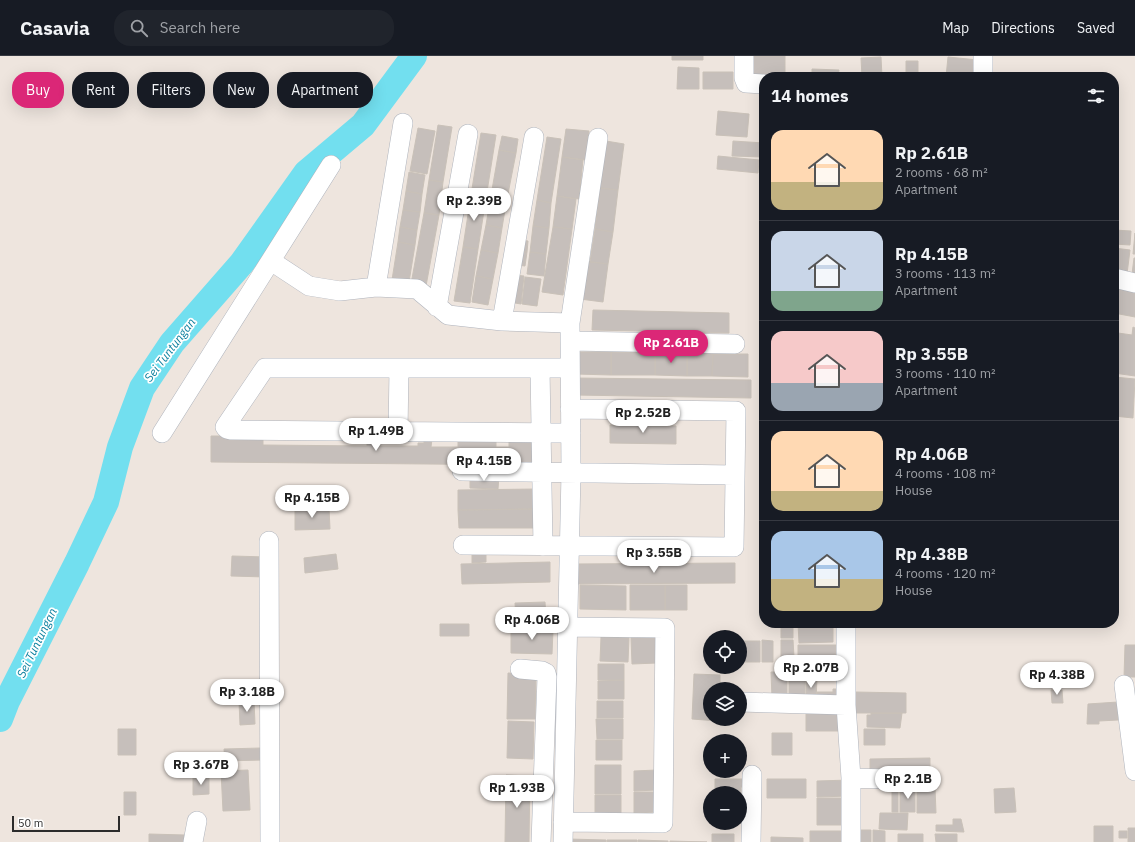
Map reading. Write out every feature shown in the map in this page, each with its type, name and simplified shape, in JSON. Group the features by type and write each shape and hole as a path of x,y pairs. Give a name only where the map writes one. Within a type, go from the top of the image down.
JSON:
{"street":[{"path":"744,56 744,78 746,83 759,84"},
{"path":"983,56 983,72"},
{"path":"376,287 403,123"},
{"path":"437,307 468,134"},
{"path":"502,322 534,137"},
{"path":"563,842 568,627 570,332 598,138"},
{"path":"162,433 331,165"},
{"path":"271,261 309,286 340,291 376,287 417,289 448,315 570,332 735,344"},
{"path":"1119,279 1135,283"},
{"path":"570,368 265,368 225,427 231,430 570,433"},
{"path":"540,368 543,546"},
{"path":"398,432 399,369"},
{"path":"462,545 734,547 736,411 570,409"},
{"path":"462,471 735,475"},
{"path":"269,540 270,842"},
{"path":"563,822 663,823 665,628 568,627"},
{"path":"846,628 846,705 851,778 851,842"},
{"path":"520,670 542,671 546,673 541,842"},
{"path":"1124,684 1135,771"},
{"path":"747,702 846,705"},
{"path":"751,842 752,775"},
{"path":"851,778 928,780"},
{"path":"193,842 197,821"}],"building":[{"path":"672,56 703,56 703,60 672,60"},
{"path":"749,56 785,56 785,72 759,72 759,78 749,80"},
{"path":"881,57 882,72 862,72 861,58"},
{"path":"948,57 978,60 977,72 946,72"},
{"path":"906,61 918,61 918,72 906,72"},
{"path":"678,67 699,68 699,89 677,89"},
{"path":"812,69 839,70 839,72 812,72"},
{"path":"703,72 733,72 733,89 703,89"},
{"path":"718,111 749,114 747,137 716,135"},
{"path":"438,125 452,127 443,182 429,180"},
{"path":"418,128 435,131 427,174 410,171"},
{"path":"566,129 589,131 586,160 562,157"},
{"path":"481,133 496,135 486,198 471,195"},
{"path":"502,136 518,139 516,153 499,150"},
{"path":"547,137 561,139 551,203 537,200"},
{"path":"606,141 624,144 618,190 600,188"},
{"path":"733,141 759,143 759,157 732,156"},
{"path":"499,150 516,153 506,204 490,201"},
{"path":"718,156 759,160 758,173 717,169"},
{"path":"562,157 583,160 579,199 557,196"},
{"path":"409,172 425,175 422,194 406,191"},
{"path":"429,180 443,182 439,215 424,213"},
{"path":"600,188 618,190 613,232 595,229"},
{"path":"406,191 422,194 420,212 403,210"},
{"path":"471,195 486,198 478,249 463,247"},
{"path":"557,196 576,199 572,229 553,227"},
{"path":"537,200 551,203 549,228 533,226"},
{"path":"490,201 506,204 502,228 486,225"},
{"path":"403,210 420,212 417,230 400,227"},
{"path":"424,213 439,215 426,286 411,284"},
{"path":"486,225 502,228 498,253 481,250"},
{"path":"533,226 549,228 546,254 530,252"},
{"path":"400,227 417,230 415,245 398,242"},
{"path":"553,227 572,229 563,295 542,292"},
{"path":"595,229 613,232 608,264 590,262"},
{"path":"1119,230 1131,231 1130,245 1119,244"},
{"path":"1135,233 1135,254 1133,254"},
{"path":"520,240 528,241 527,252 519,251"},
{"path":"398,242 415,245 409,282 392,280"},
{"path":"463,247 478,249 470,303 454,301"},
{"path":"1119,249 1130,250 1127,274 1119,273"},
{"path":"481,250 498,253 493,279 476,276"},
{"path":"519,251 527,252 525,266 517,265"},
{"path":"530,252 546,254 544,276 527,274"},
{"path":"1135,258 1135,275 1132,274"},
{"path":"585,261 608,264 603,302 580,299"},
{"path":"513,275 524,276 521,304 509,302"},
{"path":"476,276 493,279 488,305 472,302"},
{"path":"525,277 541,279 537,306 522,304"},
{"path":"1119,287 1135,290 1135,317 1119,314"},
{"path":"593,310 729,313 729,333 592,330"},
{"path":"1133,327 1135,328 1135,376 1119,374 1119,333 1132,335"},
{"path":"576,352 611,352 611,375 576,374"},
{"path":"611,352 655,353 655,375 611,375"},
{"path":"655,353 687,353 687,376 655,375"},
{"path":"687,353 713,354 712,376 687,376"},
{"path":"713,354 748,354 748,377 712,376"},
{"path":"1119,377 1135,379 1133,418 1119,417"},
{"path":"575,378 751,380 751,398 575,395"},
{"path":"610,425 676,426 676,444 610,443"},
{"path":"211,436 263,436 263,445 367,446 367,438 380,438 380,446 418,446 418,443 424,443 424,439 432,439 431,447 458,447 458,438 496,438 496,447 509,447 509,438 536,438 536,465 211,462"},
{"path":"470,475 499,476 498,489 470,488"},
{"path":"536,489 537,509 458,510 458,490"},
{"path":"329,508 330,529 295,530 295,509"},
{"path":"537,509 536,528 459,528 458,510"},
{"path":"472,551 486,551 486,562 472,563"},
{"path":"336,554 338,569 305,573 304,558"},
{"path":"232,556 267,557 266,577 231,576"},
{"path":"550,562 550,582 462,584 461,564"},
{"path":"735,563 735,583 573,584 573,564"},
{"path":"580,585 626,586 626,610 580,609"},
{"path":"630,585 665,585 665,610 630,610"},
{"path":"665,585 687,585 687,610 665,610"},
{"path":"545,602 546,618 516,619 515,603"},
{"path":"440,624 469,624 469,636 440,636"},
{"path":"781,628 793,628 793,638 781,638"},
{"path":"798,628 833,628 833,642 799,643"},
{"path":"511,629 553,630 552,654 511,653"},
{"path":"601,637 629,638 628,662 600,661"},
{"path":"656,637 657,663 632,664 631,638"},
{"path":"762,640 773,641 773,662 762,662"},
{"path":"781,640 793,640 794,657 781,658"},
{"path":"747,641 760,641 760,662 747,662"},
{"path":"798,645 836,645 836,658 798,658"},
{"path":"1125,645 1135,645 1135,677 1124,677"},
{"path":"781,659 791,659 791,670 782,670"},
{"path":"798,661 836,661 836,673 798,674"},
{"path":"598,664 624,664 624,680 598,680"},
{"path":"771,672 787,672 787,698 772,698"},
{"path":"508,673 536,674 535,719 507,719"},
{"path":"694,674 720,675 720,682 703,682 703,720 692,719"},
{"path":"789,677 805,677 805,701 789,701"},
{"path":"806,677 817,677 816,702 806,702"},
{"path":"624,680 624,699 598,699 598,681"},
{"path":"833,689 844,689 844,701 817,698 817,692 833,692"},
{"path":"1051,690 1062,690 1063,703 1052,703"},
{"path":"855,692 906,693 906,713 855,713"},
{"path":"239,701 254,701 255,724 240,725"},
{"path":"597,701 623,701 623,718 597,718"},
{"path":"1118,702 1118,720 1099,721 1099,724 1087,724 1088,704"},
{"path":"806,712 844,712 844,731 806,731"},
{"path":"871,713 902,713 900,728 867,727 867,715 871,715"},
{"path":"596,719 623,719 623,739 597,739"},
{"path":"508,721 534,722 533,759 507,758"},
{"path":"118,729 136,729 136,755 118,755"},
{"path":"864,729 885,729 885,745 864,745"},
{"path":"772,733 792,733 792,755 772,755"},
{"path":"596,740 622,740 622,760 596,760"},
{"path":"261,748 262,760 225,761 224,749"},
{"path":"930,758 930,775 870,776 870,759"},
{"path":"595,765 621,765 621,794 595,794"},
{"path":"248,770 250,810 223,811 221,771"},
{"path":"657,770 658,790 634,791 634,771"},
{"path":"506,775 530,776 529,842 505,842"},
{"path":"193,778 209,778 209,794 193,795"},
{"path":"715,779 750,779 750,787 715,786"},
{"path":"767,779 806,779 806,798 767,798"},
{"path":"850,780 850,796 817,797 817,781"},
{"path":"900,787 915,787 915,812 900,812"},
{"path":"892,788 898,788 898,812 892,812"},
{"path":"917,788 935,788 936,813 917,813"},
{"path":"1014,788 1016,812 995,813 994,789"},
{"path":"124,792 136,792 136,815 124,815"},
{"path":"634,792 658,792 658,812 634,813"},
{"path":"595,795 621,795 621,815 595,815"},
{"path":"817,798 850,798 850,825 817,825"},
{"path":"880,813 908,813 907,830 879,829"},
{"path":"953,819 961,819 964,832 936,831 936,825 953,825"},
{"path":"1094,826 1113,826 1113,842 1094,842"},
{"path":"1128,828 1135,828 1135,842 1128,842"},
{"path":"857,830 871,830 871,842 857,842"},
{"path":"873,830 885,831 885,842 873,842"},
{"path":"810,831 848,831 848,842 810,842"},
{"path":"1119,831 1127,831 1127,838 1119,838"},
{"path":"149,834 185,835 185,842 149,842"},
{"path":"712,834 734,834 734,842 712,842"},
{"path":"898,834 923,834 923,842 898,842"},
{"path":"935,834 957,834 957,842 936,842"},
{"path":"771,837 803,838 803,842 771,842"},
{"path":"568,839 606,840 606,842 568,842"},
{"path":"607,840 637,840 637,842 607,842"},
{"path":"638,840 668,841 668,842 638,842"},
{"path":"670,841 707,842 670,842"}],"waterway":[{"name":"Sei Tuntungan","path":"0,719 7,701 77,563 106,502 120,447 142,388 172,343 242,263 306,173 363,125 414,56"}]}
